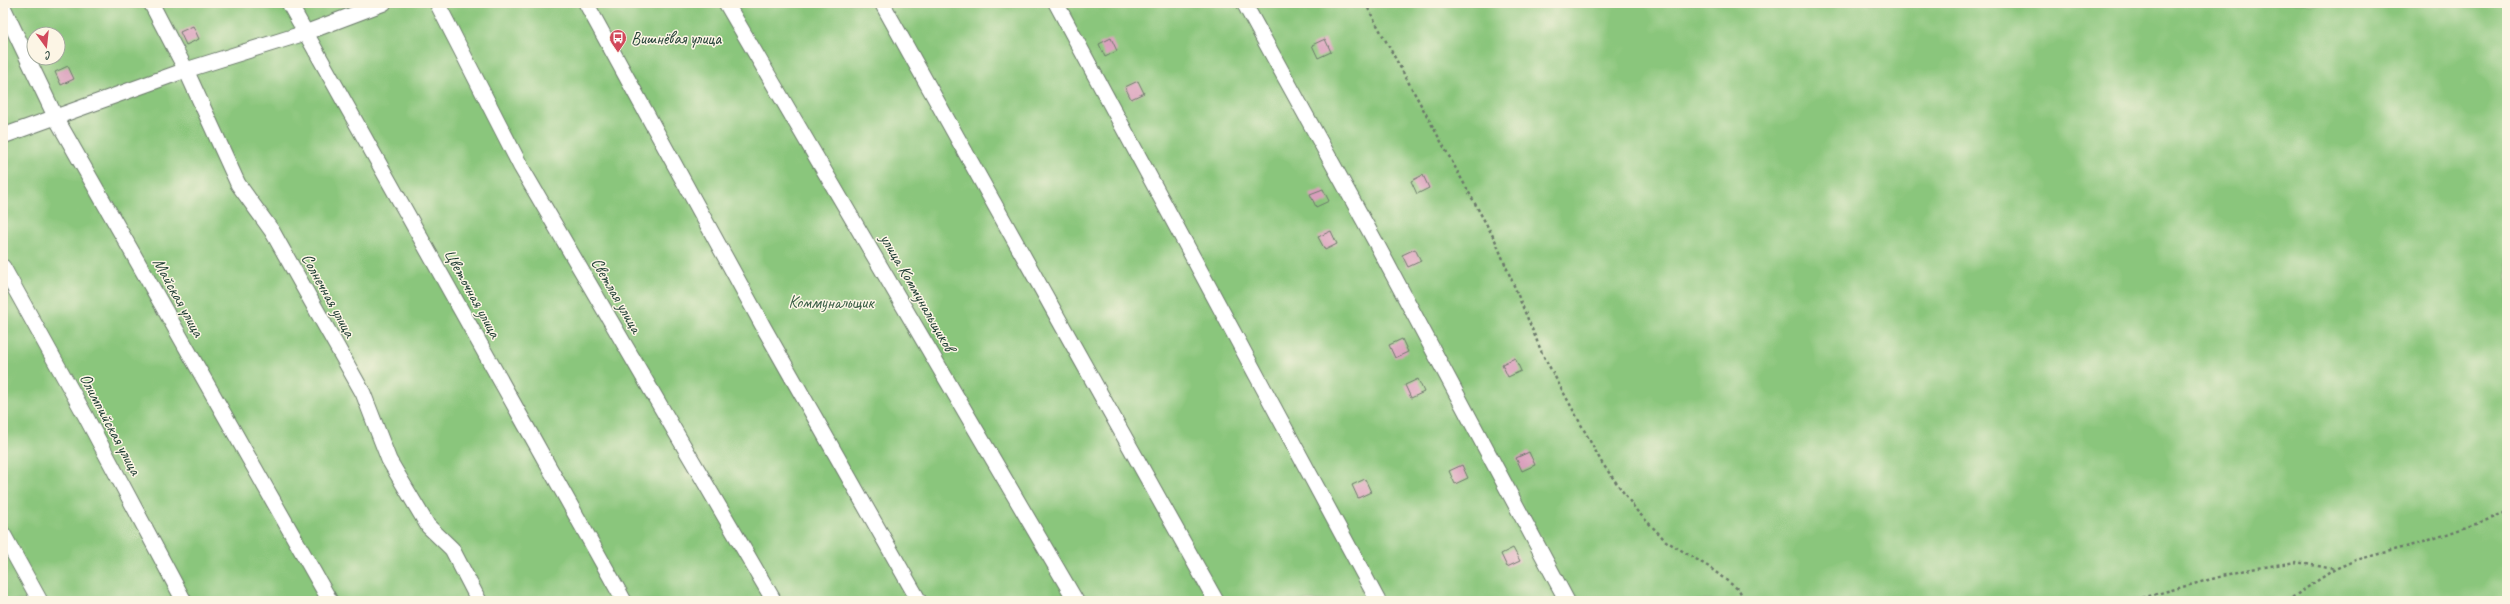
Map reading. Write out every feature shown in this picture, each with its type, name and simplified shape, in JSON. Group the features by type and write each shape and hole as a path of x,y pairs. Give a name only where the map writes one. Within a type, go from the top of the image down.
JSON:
{"street":[{"name":"Солнечная улица","path":"151,3 186,70 238,184 272,231 363,393 389,460 428,526 452,549 479,601"},
{"name":"Цветочная улица","path":"290,3 305,33 624,601"},
{"path":"3,136 186,70 305,33 384,3"},
{"name":"Светлая улица","path":"437,3 521,167 774,601"},
{"path":"586,3 764,328 920,601"},
{"name":"улица Коммунальщиков","path":"726,3 1076,601"},
{"path":"882,3 1216,601"},
{"path":"1056,3 1378,601"},
{"path":"1244,3 1375,241 1567,601"},
{"name":"Майская улица","path":"3,7 56,118 330,601"},
{"name":"Олимпийская улица","path":"3,267 85,415 184,601"},
{"path":"3,534 40,601"}],"path":[{"path":"1365,3 1495,240 1542,353 1602,463 1637,511 1666,542 1709,567 1739,590 1745,601"},
{"path":"2287,601 2335,569 2356,560 2421,543 2507,513"},
{"path":"2131,601 2245,570 2296,562 2335,569"}],"green space":[{"name":"Коммунальщик","path":"3,3 2507,3 2507,601 3,601"}],"building":[{"path":"193,26 199,39 186,45 180,32"},
{"path":"1111,38 1117,51 1105,57 1099,44"},
{"path":"1325,39 1331,52 1318,58 1312,45"},
{"path":"68,66 74,79 61,85 55,72"},
{"path":"1138,81 1144,93 1131,99 1125,87"},
{"path":"1423,175 1429,188 1417,194 1411,181"},
{"path":"1323,189 1329,201 1316,207 1310,194"},
{"path":"1331,231 1337,244 1325,250 1318,237"},
{"path":"1415,249 1421,261 1408,267 1402,255"},
{"path":"1402,339 1408,352 1395,358 1389,345"},
{"path":"1515,358 1521,371 1508,377 1502,364"},
{"path":"1418,379 1424,392 1411,398 1405,385"},
{"path":"1529,452 1535,465 1522,471 1516,458"},
{"path":"1462,465 1468,478 1455,484 1449,471"},
{"path":"1365,479 1371,492 1358,498 1352,485"},
{"path":"1513,548 1520,561 1507,567 1501,554"}],"place":[{"name":"Вишнёвая улица","path":"618,53"}]}
